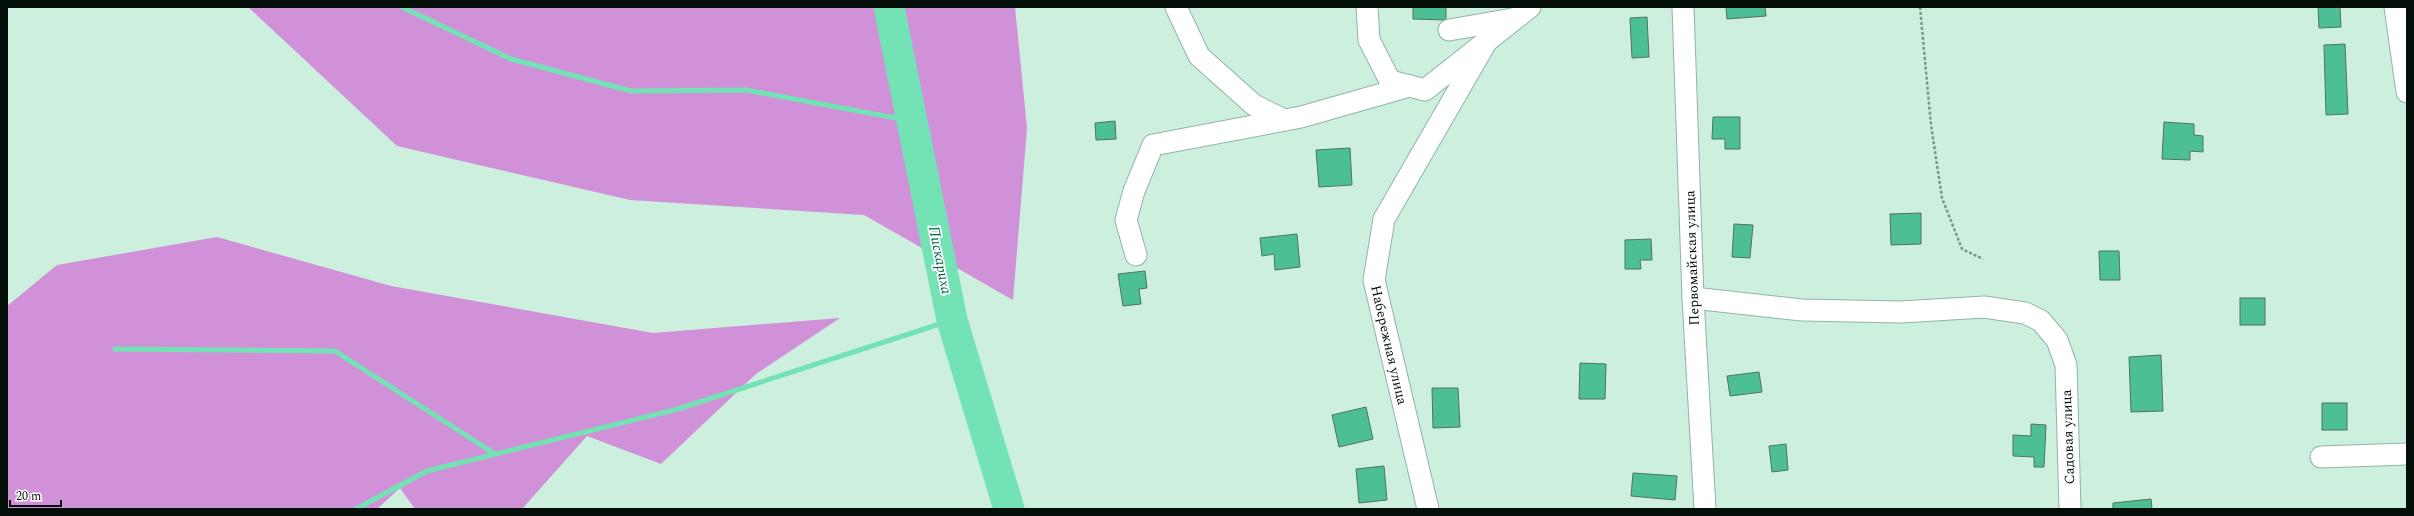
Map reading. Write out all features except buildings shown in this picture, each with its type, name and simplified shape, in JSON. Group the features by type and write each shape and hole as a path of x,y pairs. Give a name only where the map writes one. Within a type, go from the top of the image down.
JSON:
{"street":[{"path":"1176,7 1199,56 1254,105 1284,120"},
{"path":"1367,7 1369,40 1390,81 1425,90 1522,13"},
{"name":"Первомайская улица","path":"1683,7 1693,298 1705,509"},
{"path":"2396,7 2407,92"},
{"path":"1449,30 1522,13"},
{"name":"Набережная улица","path":"1428,509 1374,280 1384,219 1488,40"},
{"path":"1136,255 1126,220 1134,191 1153,145 1284,120 1410,86"},
{"name":"Садовая улица","path":"1693,298 1802,310 1901,312 1984,307 2025,313 2040,321 2057,340 2066,365 2070,509"},
{"path":"2321,457 2407,454"}],"path":[{"path":"1920,7 1931,125 1942,198 1962,249 1983,259"}],"shaded area":[{"path":"248,7 1015,7 1027,128 1013,300 864,215 630,200 397,146"},
{"path":"217,237 391,286 653,333 840,318 756,374 661,464 587,436 522,509 415,509 400,488 377,509 7,509 7,306 57,265"}],"waterway":[{"path":"402,7 511,59 631,91 746,90 912,121"},
{"name":"Пискариха","path":"889,7 952,320 1009,509"},
{"path":"356,509 427,471 678,409 952,320"},
{"path":"115,349 335,351 495,454"}]}
